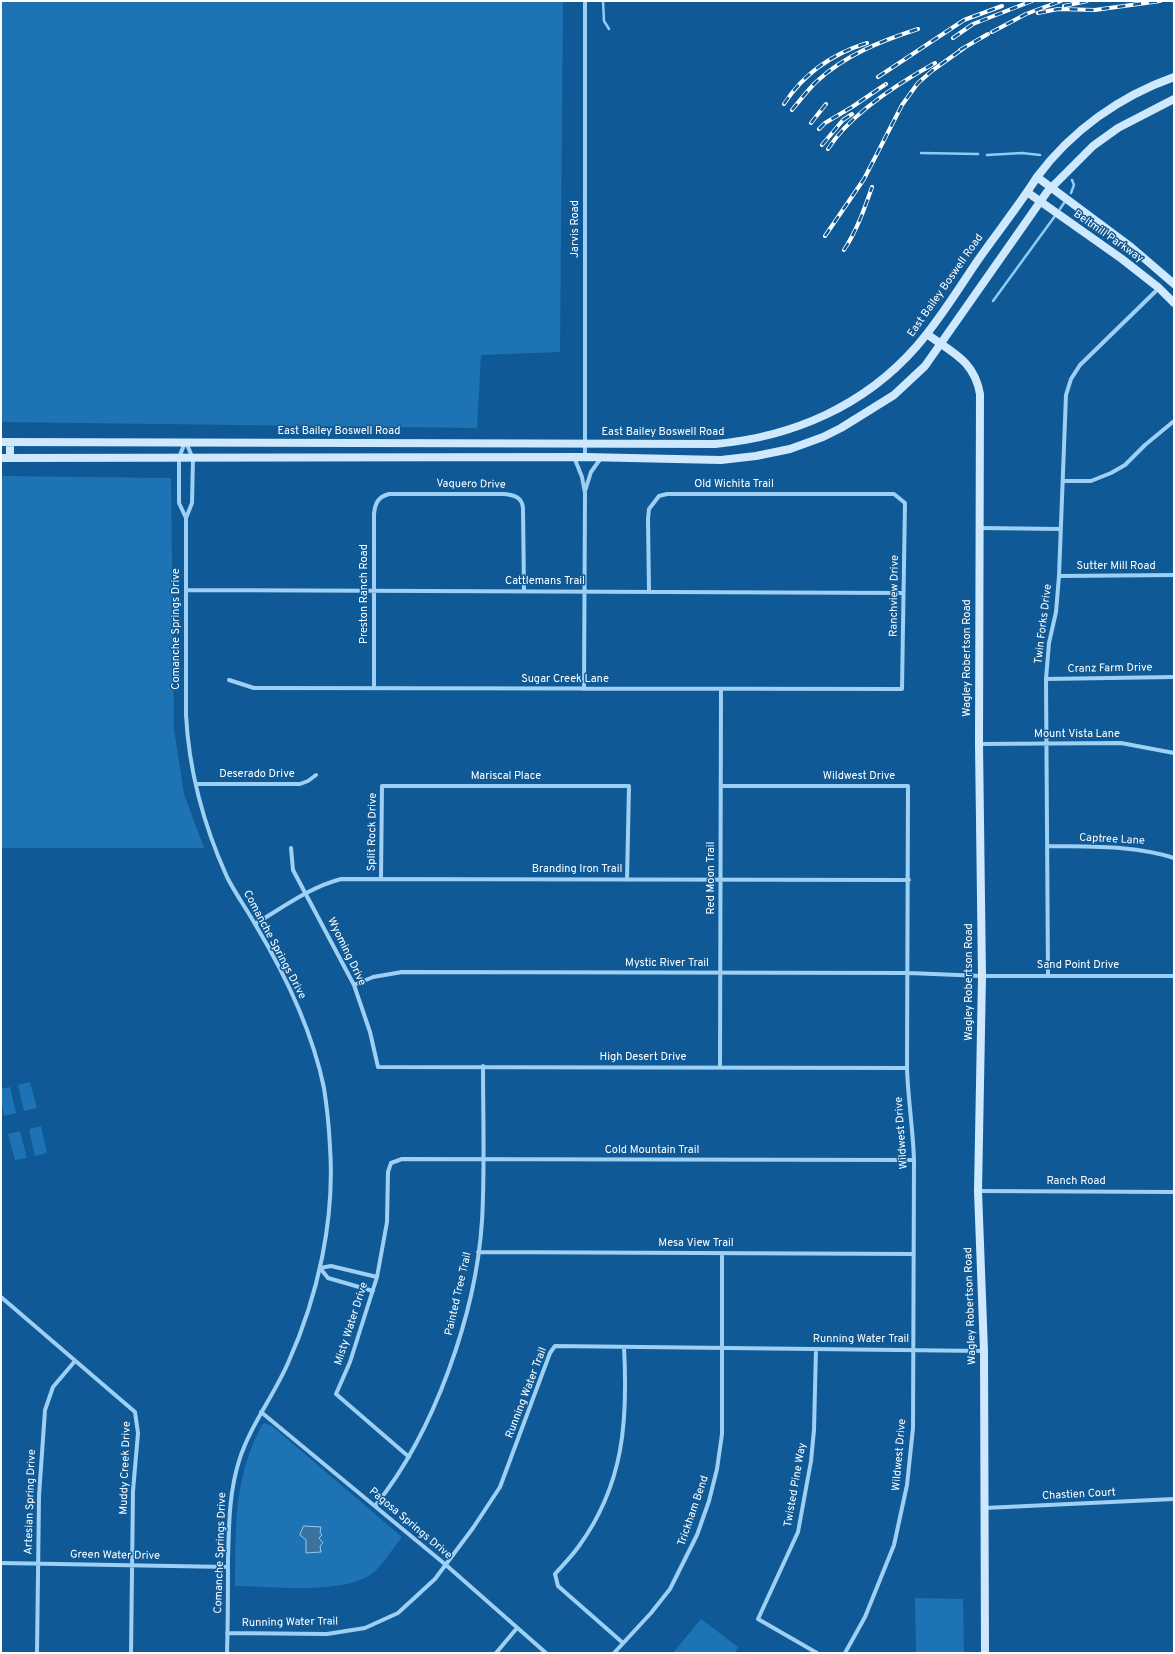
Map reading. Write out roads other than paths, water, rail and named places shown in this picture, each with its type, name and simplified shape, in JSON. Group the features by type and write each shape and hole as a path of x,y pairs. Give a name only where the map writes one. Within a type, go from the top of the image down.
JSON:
{"main road":[{"name":"East Bailey Boswell Road","path":"1,442 715,444 748,440 781,433 828,414 857,398 895,369 927,334 1037,177 1056,153 1092,121 1134,94 1174,77"},
{"path":"1,458 193,459 601,457 721,460 756,456 790,449 823,437 841,428 894,395 925,366 1040,201 1052,187 1093,146 1118,128 1174,99"},
{"name":"Beltmill Parkway","path":"1037,177 1131,247 1172,282"},
{"name":"Beltmill Parkway","path":"1027,192 1122,259 1159,288 1174,303"},
{"path":"1159,288 1172,282"},
{"name":"Wagley Robertson Road","path":"927,334 964,361 975,374 980,394 979,744 982,976 978,1191 984,1351 985,1653"},
{"path":"10,442 10,458"}],"street":[{"name":"Jarvis Road","path":"585,1 585,457"},
{"name":"Twin Forks Drive","path":"1048,975 1046,679 1049,643 1056,612 1059,576 1066,395 1071,379 1080,365 1159,288"},
{"path":"1062,481 1091,481 1112,473 1125,465 1145,445 1174,421"},
{"name":"Comanche Springs Drive","path":"185,442 179,458 179,503 186,518"},
{"name":"Comanche Springs Drive","path":"185,442 193,459 192,503 186,518 186,714 187,736 196,784 205,822 223,868 255,924 299,1010 312,1045 324,1090 330,1149 331,1182 328,1225 320,1268 294,1348 243,1448 233,1483 229,1517 227,1653"},
{"path":"574,457 582,477 584,493 584,689"},
{"path":"584,493 591,472 601,457"},
{"name":"Vaquero Drive","path":"378,500 389,494 504,494 512,495 518,498 523,502 524,591"},
{"name":"Old Wichita Trail","path":"649,592 648,519 650,509 659,496 667,494 894,494 905,503"},
{"name":"Preston Ranch Road","path":"374,688 374,514 378,500"},
{"name":"Ranchview Drive","path":"902,689 905,503"},
{"path":"980,528 1060,529"},
{"name":"Sutter Mill Road","path":"1059,576 1174,576"},
{"name":"Cattlemans Trail","path":"186,590 903,593"},
{"name":"Cranz Farm Drive","path":"1046,679 1174,677"},
{"name":"Sugar Creek Lane","path":"230,680 254,688 902,689"},
{"name":"Red Moon Trail","path":"720,1067 722,879 721,689"},
{"name":"Mount Vista Lane","path":"979,744 1121,744 1174,753"},
{"name":"Deserado Drive","path":"196,784 300,784 308,781 316,775"},
{"name":"Mariscal Place","path":"382,786 629,786 627,880"},
{"name":"Split Rock Drive","path":"381,878 382,786"},
{"name":"Wildwest Drive","path":"722,786 908,786 909,973 907,1068 908,1103 912,1128 914,1160 911,1456 902,1514 894,1545 865,1617 845,1653"},
{"name":"Captree Lane","path":"1048,846 1118,848 1152,851 1174,858"},
{"name":"Wyoming Drive","path":"291,848 293,870 354,985 370,1032 378,1067"},
{"name":"Branding Iron Trail","path":"255,924 306,894 330,882 341,879 909,880"},
{"name":"Mystic River Trail","path":"354,985 373,977 402,972 909,973 982,976"},
{"name":"Sand Point Drive","path":"982,976 1174,976"},
{"name":"High Desert Drive","path":"378,1067 484,1066 907,1068"},
{"name":"Painted Tree Trail","path":"375,1506 392,1486 409,1457 431,1413 454,1352 468,1307 482,1221 484,1066"},
{"name":"Cold Mountain Trail","path":"391,1163 402,1159 914,1160"},
{"name":"Misty Water Drive","path":"391,1163 388,1172 386,1222 377,1277 350,1362 336,1394 409,1457"},
{"name":"Ranch Road","path":"978,1191 1174,1192"},
{"name":"Mesa View Trail","path":"478,1252 914,1254"},
{"name":"Trickham Bend","path":"614,1653 651,1613 670,1589 694,1542 709,1501 717,1470 722,1434 722,1254"},
{"path":"373,1290 328,1278 320,1268 331,1266 377,1277"},
{"name":"Muddy Creek Drive","path":"2,1299 135,1412 138,1433 133,1491 131,1653"},
{"name":"Running Water Trail","path":"227,1633 327,1634 365,1628 398,1613 434,1579 446,1565 500,1487 550,1353 555,1346 984,1351"},
{"path":"623,1643 558,1586 555,1574 579,1546 595,1520 616,1473 623,1438 626,1393 624,1347"},
{"name":"Twisted Pine Way","path":"816,1349 814,1430 811,1461 798,1532 758,1619 818,1653"},
{"name":"Artesian Spring Drive","path":"37,1653 39,1482 45,1410 53,1387 75,1361"},
{"name":"Pagosa Springs Drive","path":"261,1412 446,1565 546,1653"},
{"name":"Chastien Court","path":"985,1508 1174,1499"},
{"name":"Green Water Drive","path":"1,1563 132,1566 228,1566"},
{"path":"496,1653 517,1628"}],"waterway":[{"path":"603,1 604,21 609,29"},
{"path":"921,153 978,154"},
{"path":"987,155 1022,153 1040,155"},
{"path":"1071,193 1074,185 1072,180"},
{"path":"1060,209 1066,200"},
{"path":"993,301 1055,216"}],"railway":[{"path":"953,38 973,24 1032,1"},
{"path":"992,32 1026,14 1061,1"},
{"path":"1064,6 1087,1"},
{"path":"1038,13 1058,9 1095,10 1160,1"},
{"path":"878,77 964,20 1002,6"},
{"path":"792,110 816,82 839,64 877,44 918,29"},
{"path":"960,50 988,34"},
{"path":"784,104 800,83 820,66 842,53 867,43"},
{"path":"825,236 864,179 902,105 918,83 933,70 964,48"},
{"path":"828,149 837,136 876,100 935,63"},
{"path":"819,129 825,123 886,84"},
{"path":"811,123 826,104"},
{"path":"822,145 843,120 852,114"},
{"path":"844,250 863,212 872,187"}]}
